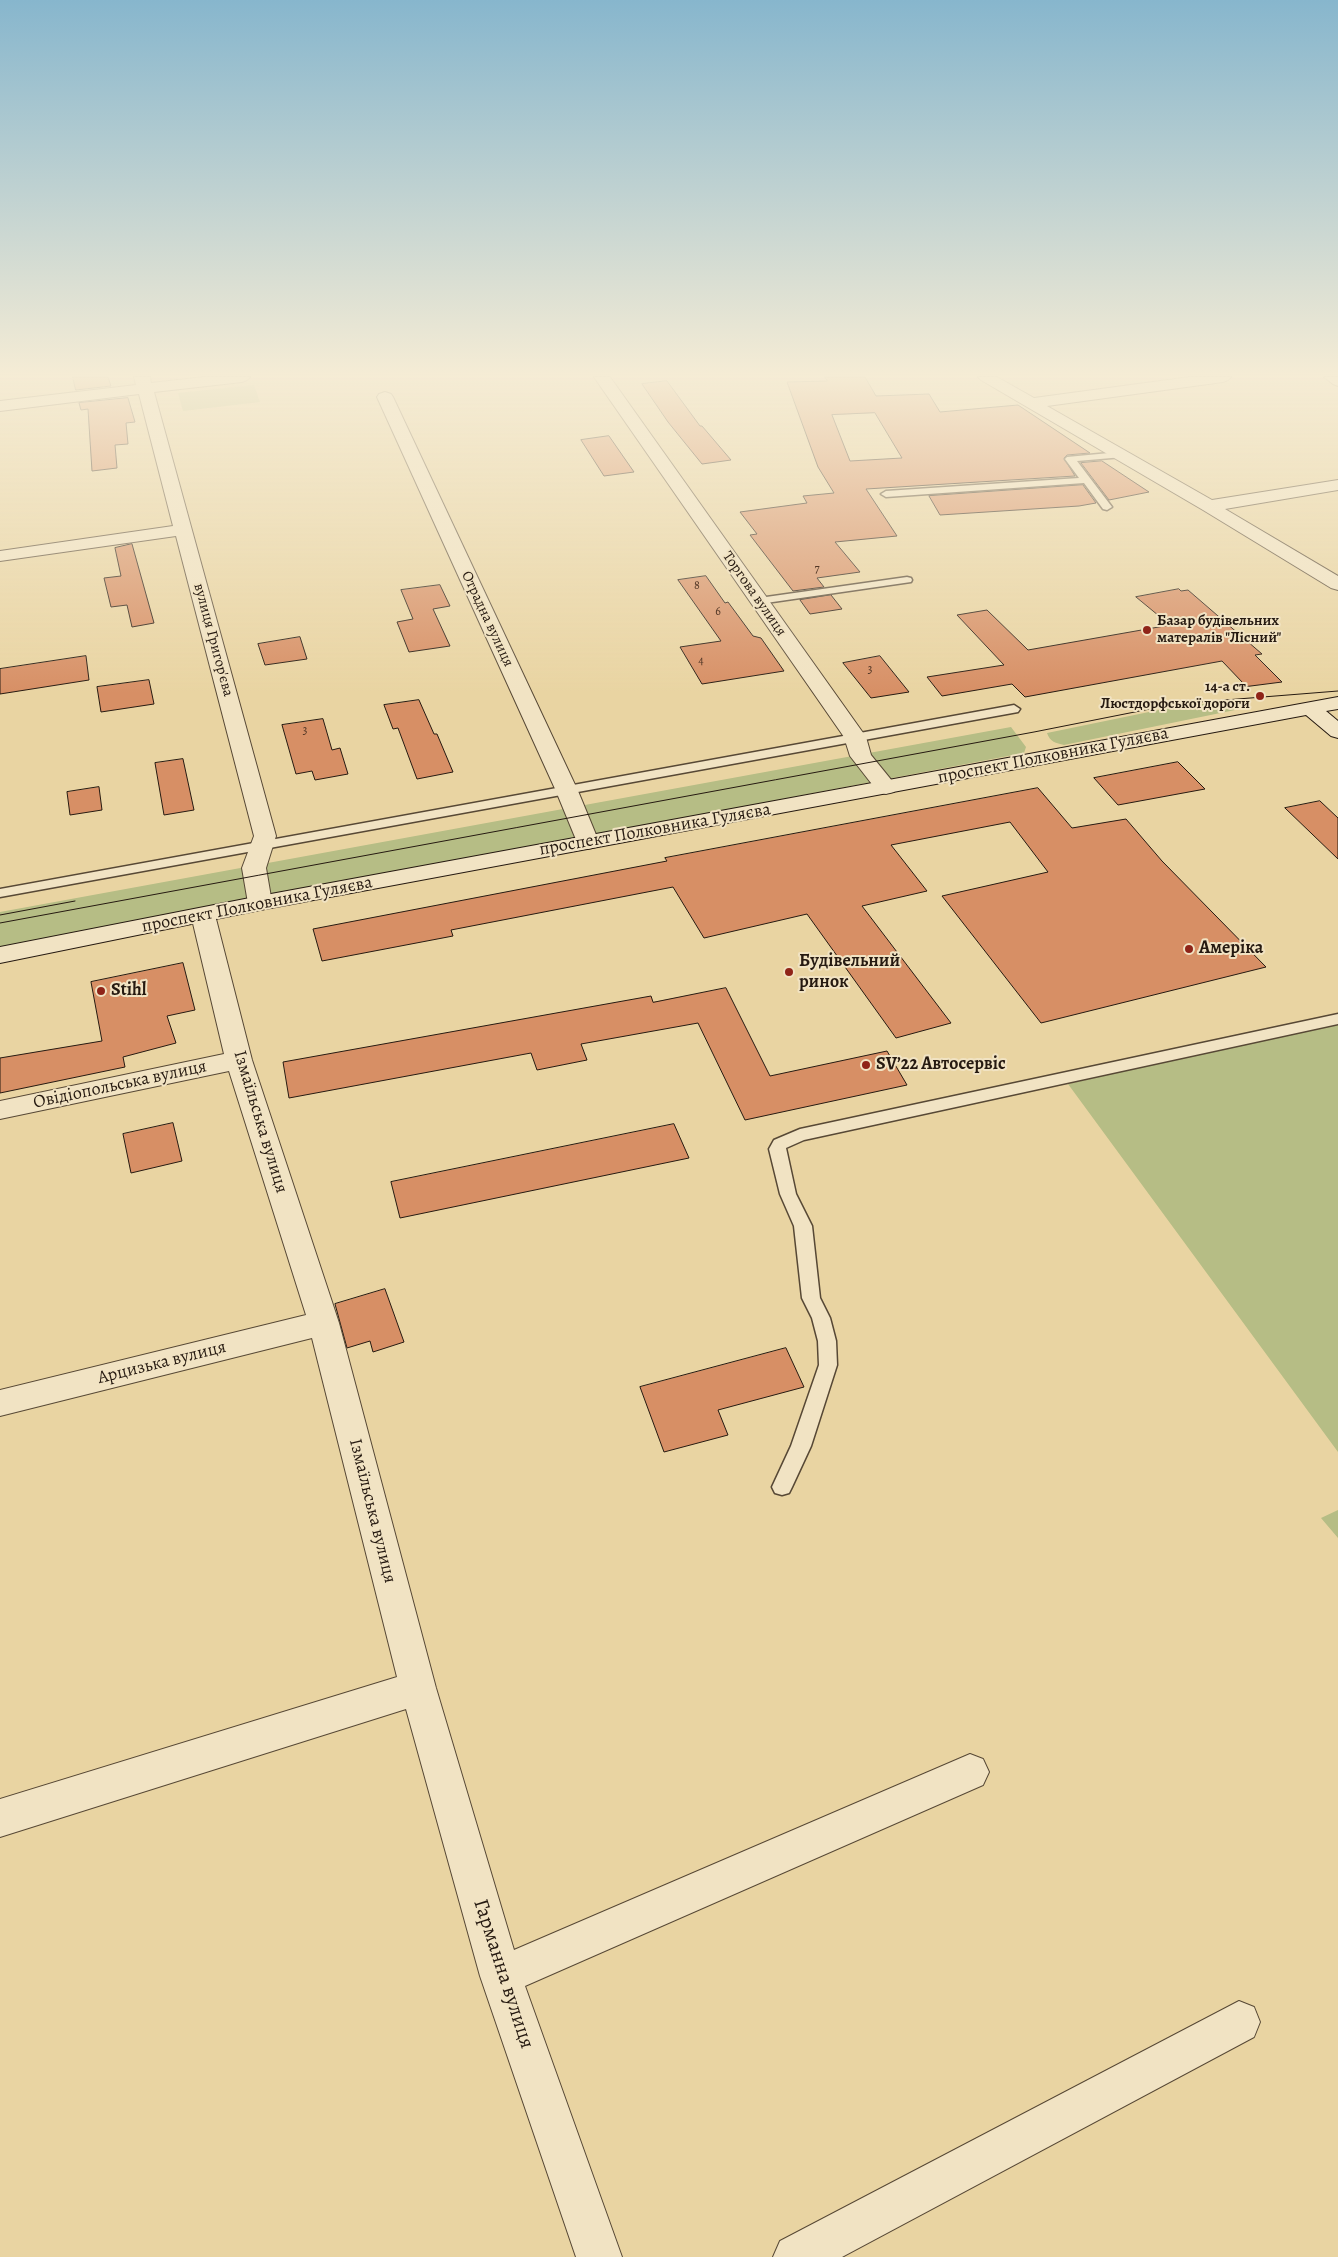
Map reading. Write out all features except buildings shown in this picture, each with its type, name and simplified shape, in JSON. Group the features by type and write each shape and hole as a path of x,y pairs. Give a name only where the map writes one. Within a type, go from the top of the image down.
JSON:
{"street":[{"name":"вулиця Григор'єва","path":"170,482 266,836 254,868 260,904"},
{"name":"Отрадна вулиця","path":"424,482 567,791 588,842"},
{"name":"Торгова вулиця","path":"676,482 854,737 861,756 886,788"},
{"path":"1167,482 1338,584"},
{"path":"1208,506 1338,485"},
{"path":"0,556 183,530"},
{"name":"проспект Полковника Гуляєва","path":"0,955 588,842 1338,703"},
{"path":"1310,708 1338,732"},
{"name":"Ізмаїльська вулиця","path":"203,915 239,1060 324,1323 418,1688"},
{"name":"Овідіопольська вулиця","path":"0,1110 239,1060"},
{"name":"Арцизька вулиця","path":"0,1403 324,1323"},
{"path":"0,1818 418,1688"},
{"name":"Гарманна вулиця","path":"418,1688 501,1976 599,2257"},
{"path":"501,1976 970,1772"},
{"path":"796,2257 1239,2022"}],"lane":[{"path":"886,494 1054,482"},
{"path":"1089,482 1107,507"},
{"path":"759,601 907,580"},
{"path":"0,893 1014,709"},
{"path":"782,1487 800,1446 828,1365 829,1354 821,1318 811,1298 803,1226 788,1194 777,1149 780,1144 800,1135 1338,1019"}],"green space":[{"path":"1238,701 1239,707 1235,710 1064,745 1056,743 1047,733 1178,706"},
{"path":"1011,727 1026,747 1024,753 0,948 0,912"},
{"path":"1338,1022 1338,1452 1068,1084"},
{"path":"1338,1510 1338,1538 1321,1518"}],"tram line":[{"path":"0,923 1034,732 1175,704 1338,691"},
{"path":"0,915 75,901"}],"place":[{"name":"Базар будівельних матералів \"Лісний\"","path":"1147,630"},
{"name":"14-а ст. Люстдорфської дороги","path":"1260,696"},
{"name":"Амеріка","path":"1189,949"},
{"name":"Будівельний ринок","path":"789,972"},
{"name":"Stihl","path":"101,991"},
{"name":"SV’22 Автосервіс","path":"866,1065"}]}
